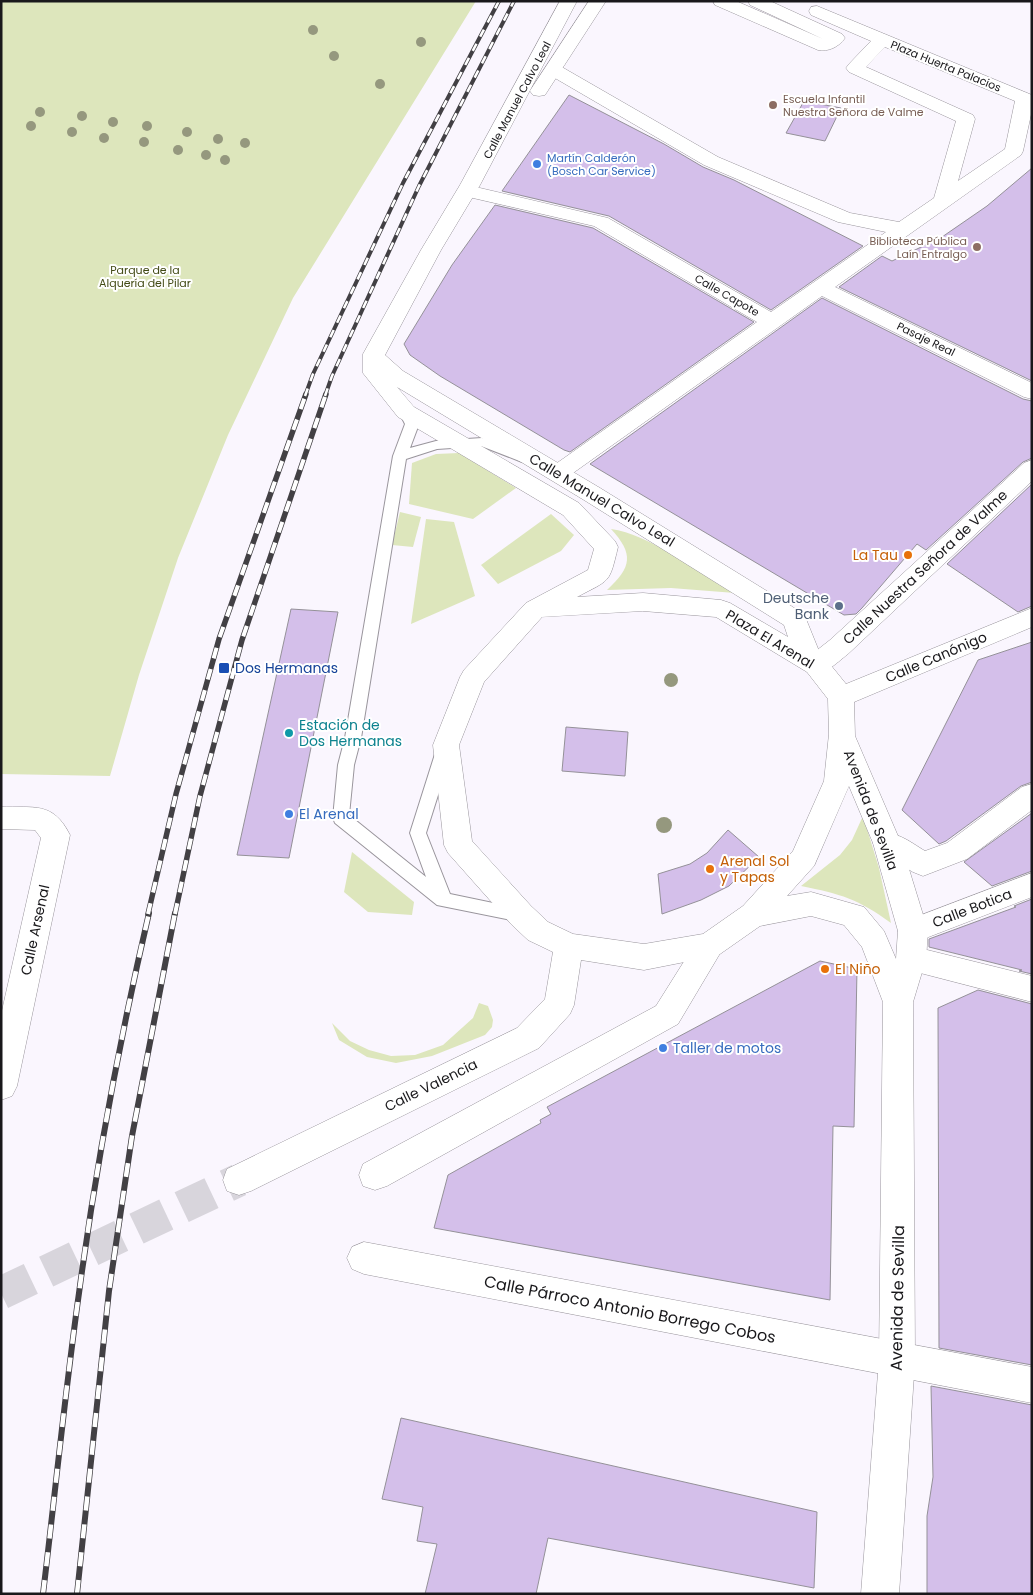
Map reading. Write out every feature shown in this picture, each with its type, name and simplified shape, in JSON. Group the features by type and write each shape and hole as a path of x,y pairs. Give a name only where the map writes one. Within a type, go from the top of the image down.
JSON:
{"street":[{"name":"Calle Manuel Calvo Leal","path":"547,64 569,1"},
{"path":"374,354 469,188 547,64 598,1"},
{"path":"721,1 824,46 860,64 855,68 966,119 943,200"},
{"path":"756,1 836,38 824,46"},
{"path":"794,1 882,40"},
{"name":"Plaza Huerta Palacios","path":"771,321 1014,151 1025,98 882,40 860,64"},
{"path":"547,64 711,161 846,218 903,229"},
{"name":"Calle Capote","path":"469,188 601,222 771,321 558,473"},
{"name":"Pasaje Real","path":"820,287 1032,392"},
{"name":"Calle Manuel Calvo Leal","path":"374,354 374,373 406,412 571,509 606,547 599,576 535,609"},
{"name":"Calle Manuel Calvo Leal","path":"374,354 395,376 558,473 795,620 813,663"},
{"name":"Calle Nuestra Señora de Valme","path":"813,663 839,647 1032,468"},
{"name":"Plaza El Arenal","path":"535,609 643,602 721,609 813,663 841,697"},
{"path":"535,609 473,677 446,745 458,845 521,915 538,931 569,946 644,957 710,945"},
{"name":"Calle Canónigo","path":"841,697 1032,617"},
{"path":"375,1175 667,1015 710,945 753,915 804,858 838,781 842,734 841,697"},
{"name":"Avenida de Sevilla","path":"842,734 887,843 912,945 898,1002 897,1360 880,1594"},
{"path":"887,843 924,864 957,851 1032,796"},
{"name":"Calle Arsenal","path":"1,818 42,819 56,835 1,1086"},
{"name":"Calle Botica","path":"912,945 1032,885"},
{"name":"Avenida de Sevilla","path":"753,915 811,904 854,916 874,940 898,1002"},
{"path":"912,945 1032,989"},
{"name":"Calle Valencia","path":"239,1180 528,1038 559,1005 569,946"},
{"name":"Calle Párroco Antonio Borrego Cobos","path":"364,1258 1032,1386"}],"lane":[{"path":"406,412 412,424 400,456 353,738 346,765 341,818 443,900 521,915"},
{"path":"400,456 436,445 482,442 558,473"},
{"path":"443,900 418,833 446,745"}],"green space":[{"name":"Parque de la Alquería del Pilar","path":"1,1 476,1 293,298 228,435 178,558 139,675 110,776 1,774"},
{"path":"459,453 516,488 473,519 409,504 412,463 436,454"},
{"path":"400,512 421,517 413,547 392,545"},
{"path":"551,514 574,535 561,551 498,584 481,565"},
{"path":"426,519 454,522 475,596 411,624"},
{"path":"611,529 626,532 658,546 735,593 671,588 607,590 621,574 627,560 624,546"},
{"path":"863,816 879,868 891,923 859,903 827,892 801,886 840,855 852,840"},
{"path":"352,852 414,902 412,915 368,912 344,892"},
{"path":"479,1003 488,1006 493,1020 492,1027 485,1035 432,1056 396,1063 367,1057 339,1040 332,1023 350,1041 369,1050 391,1056 415,1055 443,1045 473,1018"}],"building":[{"path":"569,95 664,144 703,167 734,180 863,246 771,310 609,216 502,191"},
{"path":"804,101 841,108 825,141 786,133"},
{"path":"1032,168 1032,381 839,287 882,256 892,261 942,237 987,206"},
{"path":"495,205 593,228 754,322 570,452 564,450 440,376 410,355 404,344 452,265"},
{"path":"822,298 1023,399 1032,401 1032,458 1023,462 926,550 917,544 856,614 844,615 590,464"},
{"path":"1032,484 1032,606 1018,612 947,564"},
{"name":"Estación de Dos Hermanas","path":"291,609 338,612 289,858 237,855"},
{"path":"1032,642 1032,782 1021,786 946,841 939,844 902,810 978,660"},
{"path":"566,727 628,732 625,776 562,771"},
{"path":"1032,813 1032,871 992,886 964,862"},
{"name":"Arenal Sol y Tapas","path":"728,830 759,857 729,886 701,900 662,914 658,874 690,864 707,853"},
{"path":"1032,899 1032,974 929,947 929,939 1016,907 1014,906"},
{"path":"820,961 857,969 854,1127 833,1126 830,1300 434,1228 448,1175 541,1123 540,1120 551,1114 547,1107"},
{"path":"978,990 1032,1004 1032,1365 939,1348 938,1008"},
{"path":"931,1386 1032,1405 1032,1594 927,1594 927,1516 933,1477"},
{"path":"401,1418 817,1512 814,1588 548,1538 536,1594 425,1594 437,1544 417,1541 423,1507 382,1499"}],"tunnel":[{"path":"1,1293 239,1180"}],"railway":[{"path":"305,396 313,374 403,183 499,1"},
{"path":"325,396 332,376 419,186 514,1"},
{"path":"148,914 176,794 219,639 306,394"},
{"path":"175,914 200,796 242,640 326,394"},
{"path":"43,1594 69,1368 93,1198 128,1007 149,913"},
{"path":"77,1594 109,1291 132,1136 175,913"}],"place":[{"name":"Escuela Infantil Nuestra Señora de Valme","path":"773,105"},
{"name":"Martín Calderón (Bosch Car Service)","path":"537,164"},
{"name":"Biblioteca Pública Laín Entralgo","path":"977,247"},
{"name":"La Tau","path":"908,555"},
{"name":"Deutsche Bank","path":"839,606"},
{"name":"Dos Hermanas","path":"224,668"},
{"name":"Estación de Dos Hermanas","path":"289,733"},
{"name":"El Arenal","path":"289,814"},
{"name":"Arenal Sol y Tapas","path":"710,869"},
{"name":"El Niño","path":"825,969"},
{"name":"Taller de motos","path":"663,1048"}]}
